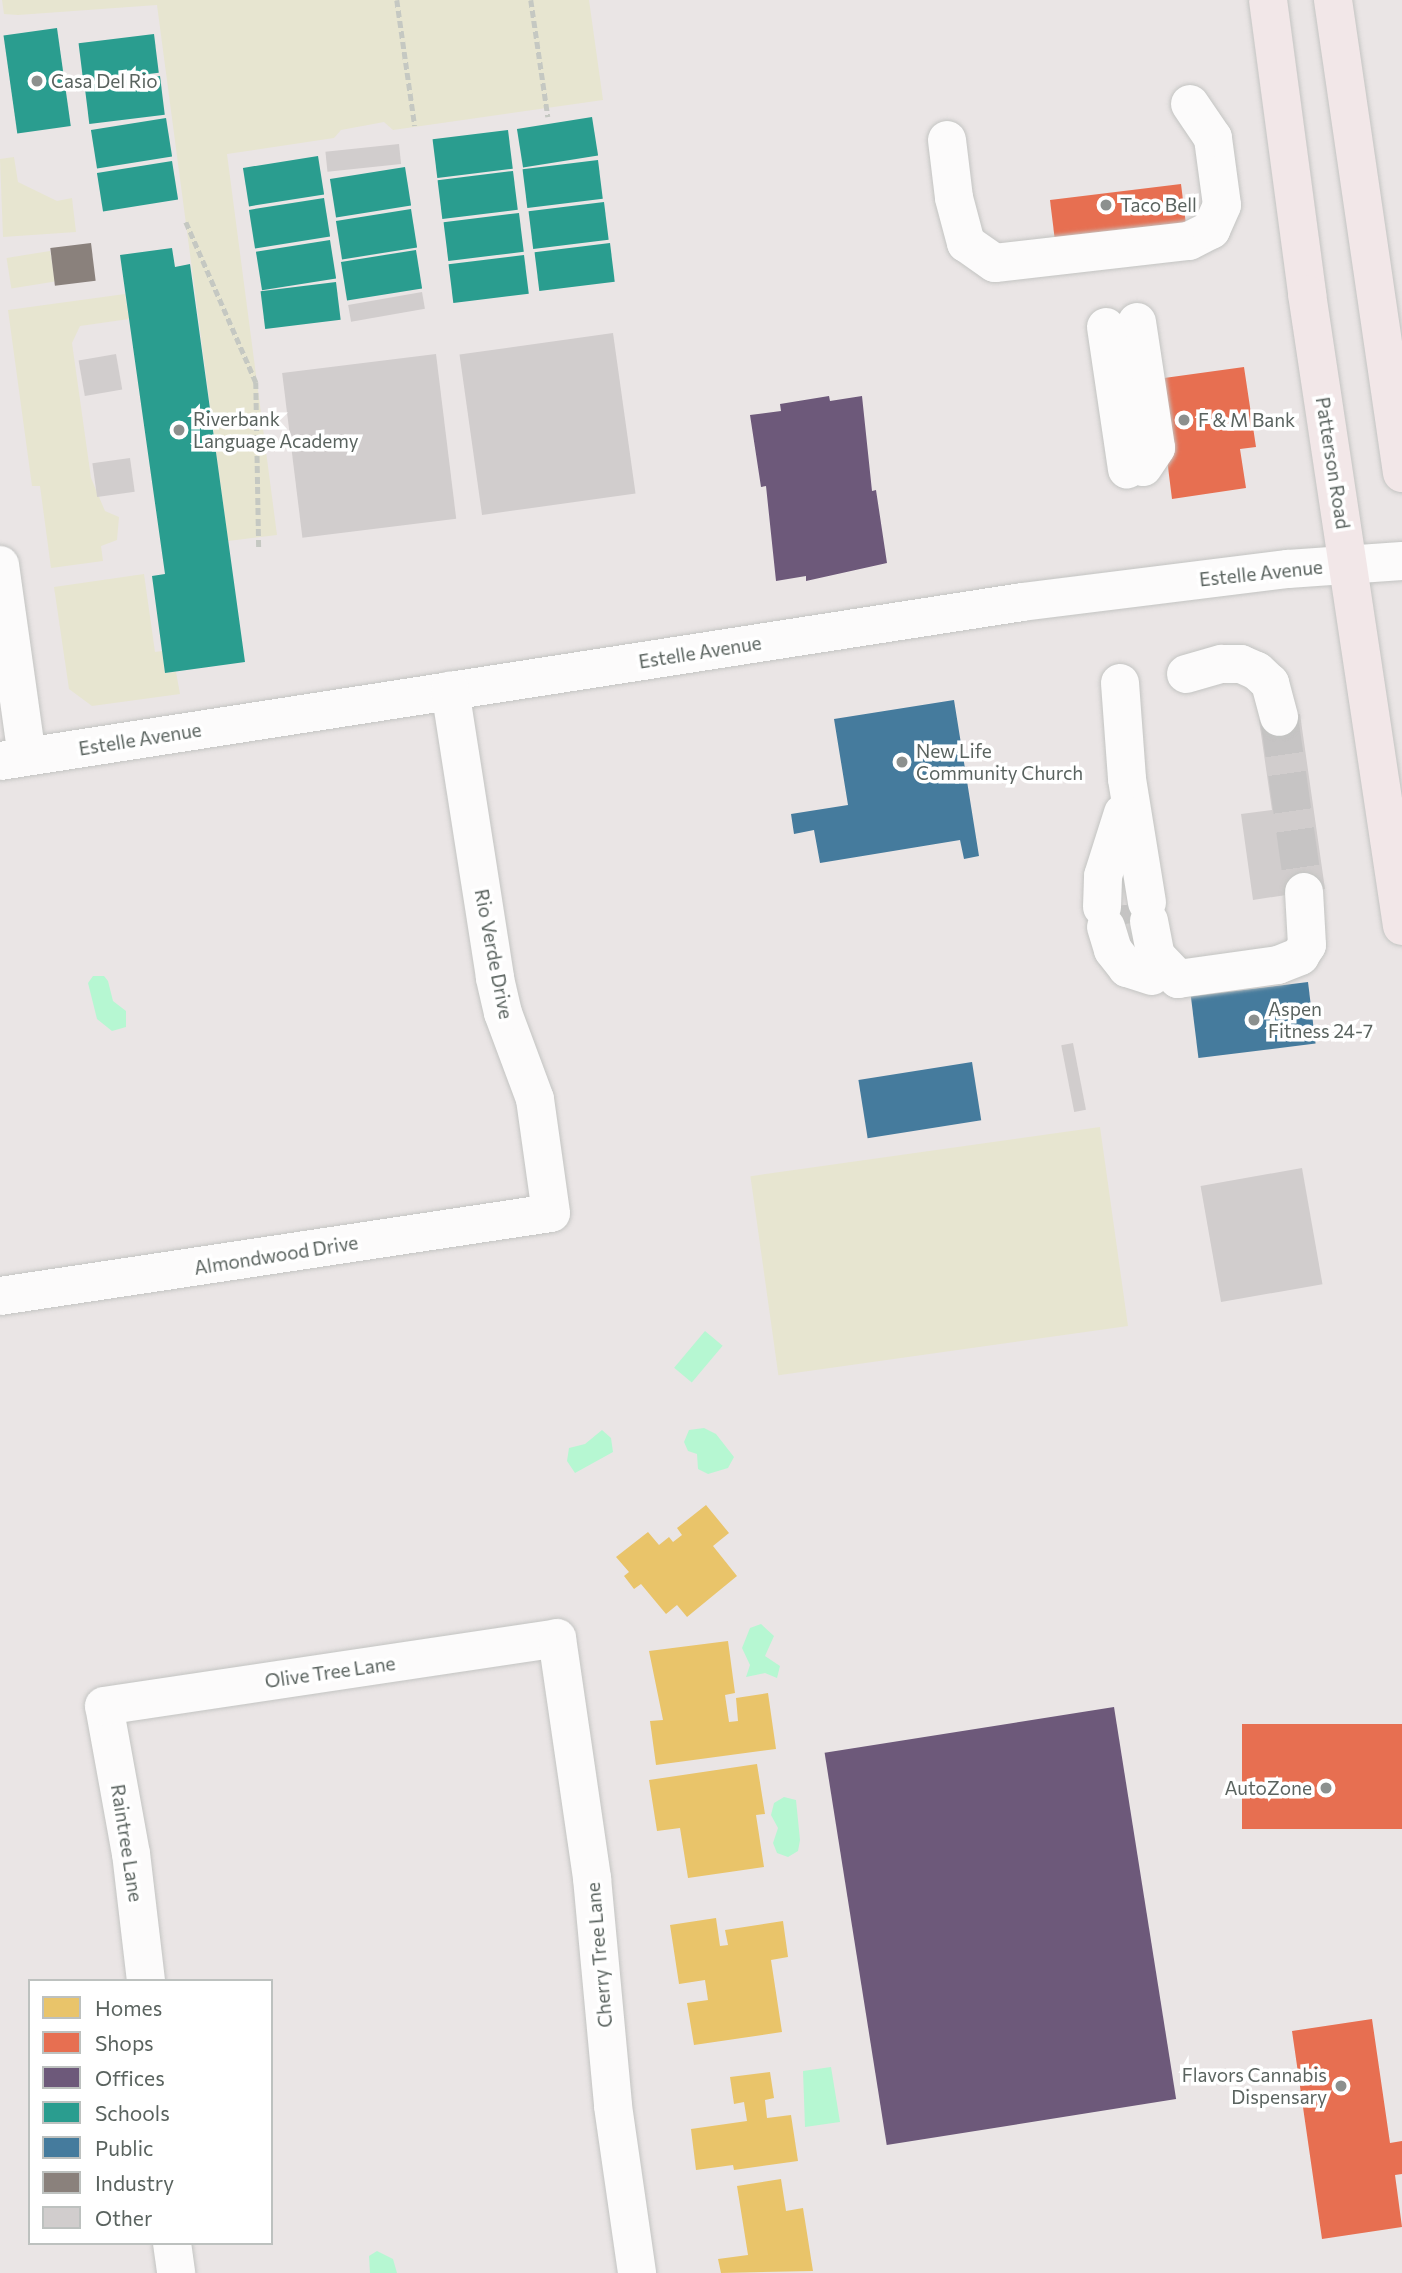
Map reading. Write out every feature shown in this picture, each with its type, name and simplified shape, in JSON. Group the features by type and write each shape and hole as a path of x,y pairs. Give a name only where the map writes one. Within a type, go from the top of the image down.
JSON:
{"main road":[{"name":"Patterson Road","path":"1268,0 1402,926"},
{"path":"1333,0 1402,473"}],"street":[{"path":"947,140 954,198 966,243 995,263 1189,241 1211,230 1222,205 1213,138 1190,104"},
{"path":"1122,325 1135,468"},
{"name":"Estelle Avenue","path":"13,758 1022,602 1349,564 1402,561"},
{"path":"0,565 13,758"},
{"path":"1186,674 1222,664 1241,664 1257,671 1270,683 1279,717"},
{"path":"1120,682 1126,914 1156,956 1165,977 1278,965 1300,956 1309,933 1304,892"},
{"name":"Rio Verde Drive","path":"450,691 495,977 503,1013 535,1099 551,1213"},
{"name":"Almondwood Drive","path":"0,1296 551,1213"},
{"name":"Olive Tree Lane","path":"104,1706 556,1638"},
{"name":"Cherry Tree Lane","path":"556,1638 592,1878 613,2106 637,2273"},
{"name":"Raintree Lane","path":"104,1706 131,1854 146,1979"},
{"path":"172,2245 176,2273"}],"path":[{"path":"397,0 415,126"},
{"path":"531,0 548,117"},
{"path":"186,222 256,382 259,547"}],"shaded area":[{"path":"2,0 589,0 603,100 393,130 384,122 341,130 334,138 227,154 277,535 228,541 157,5 18,15 4,14"},
{"path":"14,157 18,182 57,201 72,198 76,232 3,237 0,159"},
{"path":"50,251 55,282 11,289 7,258"},
{"path":"125,294 129,319 80,326 72,343 91,478 105,511 119,517 117,540 101,546 103,561 51,568 40,486 32,486 8,310"},
{"path":"144,574 155,652 162,651 165,673 176,672 180,694 92,706 69,689 54,587"},
{"path":"93,976 104,976 108,981 113,1001 126,1011 126,1027 112,1031 97,1019 88,983"},
{"path":"1100,1127 1128,1326 778,1375 750,1176"},
{"path":"705,1331 723,1346 692,1383 674,1368"},
{"path":"704,1428 716,1434 734,1457 728,1468 708,1474 698,1469 697,1454 688,1451 684,1442 689,1430"},
{"path":"602,1430 611,1438 613,1452 575,1473 567,1461 569,1448 585,1444"},
{"path":"761,1624 774,1636 765,1656 780,1666 777,1678 765,1673 746,1677 750,1665 742,1648 750,1628"},
{"path":"784,1797 796,1800 800,1840 798,1851 788,1857 777,1853 773,1843 778,1828 771,1815 774,1803"},
{"path":"831,2067 840,2122 805,2127 803,2071"},
{"path":"377,2251 393,2259 397,2273 370,2273 369,2256"}],"building: Homes":[{"path":"706,1505 729,1533 713,1546 737,1576 687,1617 677,1605 666,1614 641,1584 634,1589 624,1576 629,1572 616,1557 648,1532 659,1545 669,1537 673,1542 682,1535 677,1528"},
{"path":"728,1641 735,1693 725,1695 729,1722 738,1721 736,1698 768,1693 776,1749 656,1765 650,1721 663,1720 649,1651"},
{"path":"757,1764 765,1814 756,1815 764,1867 688,1878 680,1828 657,1831 649,1780"},
{"path":"716,1918 720,1946 728,1945 725,1930 783,1921 788,1957 771,1960 782,2032 694,2045 687,2003 708,2000 705,1980 679,1984 670,1925"},
{"path":"770,2072 774,2098 765,2100 767,2118 791,2115 798,2161 734,2170 733,2165 696,2170 691,2129 747,2121 744,2102 734,2104 730,2077"},
{"path":"781,2179 786,2211 803,2208 813,2271 721,2273 718,2259 748,2255 737,2186"}],"building: Shops":[{"path":"1181,184 1187,233 1056,249 1050,200"},
{"name":"F & M Bank","path":"1244,367 1256,447 1240,449 1246,488 1172,499 1157,379"},
{"name":"AutoZone","path":"1242,1724 1402,1724 1402,1829 1242,1829"},
{"name":"Flavors Cannabis Dispensary","path":"1372,2019 1390,2143 1402,2141 1402,2174 1395,2175 1402,2227 1322,2239 1292,2031"}],"building: Offices":[{"path":"829,396 830,401 862,396 872,491 876,490 887,563 806,581 806,576 776,581 766,486 761,487 750,415 781,411 780,404"},
{"path":"1114,1707 1176,2099 887,2145 825,1753"}],"building: Schools":[{"name":"Casa Del Rio","path":"57,28 71,126 17,134 4,36"},
{"path":"154,34 159,73 83,82 79,43"},
{"path":"160,76 165,115 89,124 85,85"},
{"path":"592,117 598,156 523,167 517,129"},
{"path":"166,118 172,157 97,168 91,130"},
{"path":"508,130 513,169 437,178 433,139"},
{"path":"318,156 324,195 249,206 243,168"},
{"path":"598,160 603,199 527,208 523,169"},
{"path":"172,161 178,200 103,211 97,173"},
{"path":"405,167 411,206 336,217 330,179"},
{"path":"513,171 518,210 442,219 438,180"},
{"path":"324,198 330,237 255,248 249,210"},
{"path":"604,202 609,240 533,249 529,211"},
{"path":"411,209 417,248 342,259 336,221"},
{"path":"519,213 524,252 448,261 444,222"},
{"path":"330,240 336,279 262,290 256,252"},
{"path":"610,243 615,282 539,291 535,252"},
{"name":"Riverbank Language Academy","path":"172,248 175,267 190,264 245,662 165,673 152,576 165,574 120,255"},
{"path":"416,250 422,289 347,300 341,262"},
{"path":"524,255 529,294 453,303 449,264"},
{"path":"336,282 341,320 265,329 261,291"}],"building: Public":[{"name":"New Life Community Church","path":"954,700 979,856 964,859 960,840 820,863 814,830 794,834 791,814 848,805 834,719"},
{"name":"Aspen Fitness 24-7","path":"1308,982 1316,1044 1198,1058 1191,996"},
{"path":"972,1062 981,1120 868,1138 858,1080"}],"building: Industry":[{"path":"91,243 96,281 55,286 50,248"}],"building: Other":[{"path":"399,144 401,164 327,172 325,152"},
{"path":"422,292 425,309 351,322 348,305"},
{"path":"613,333 636,493 482,515 460,355"},
{"path":"116,354 122,389 85,396 79,361"},
{"path":"436,354 456,519 302,538 282,373"},
{"path":"130,458 135,492 97,497 92,463"},
{"path":"1300,714 1325,889 1253,900 1241,814 1272,810 1259,720"},
{"path":"1073,1043 1086,1110 1074,1112 1061,1045"},
{"path":"1302,1168 1322,1284 1221,1302 1201,1186"}],"tunnel":[{"path":"1279,717 1304,892"},
{"path":"1124,905 1127,924"}],"place":[{"name":"Casa Del Rio","path":"37,81"},
{"name":"Taco Bell","path":"1106,205"},
{"name":"F & M Bank","path":"1184,420"},
{"name":"Riverbank Language Academy","path":"179,430"},
{"name":"New Life Community Church","path":"902,762"},
{"name":"Aspen Fitness 24-7","path":"1254,1020"},
{"name":"AutoZone","path":"1326,1788"},
{"name":"Flavors Cannabis Dispensary","path":"1341,2086"}]}
